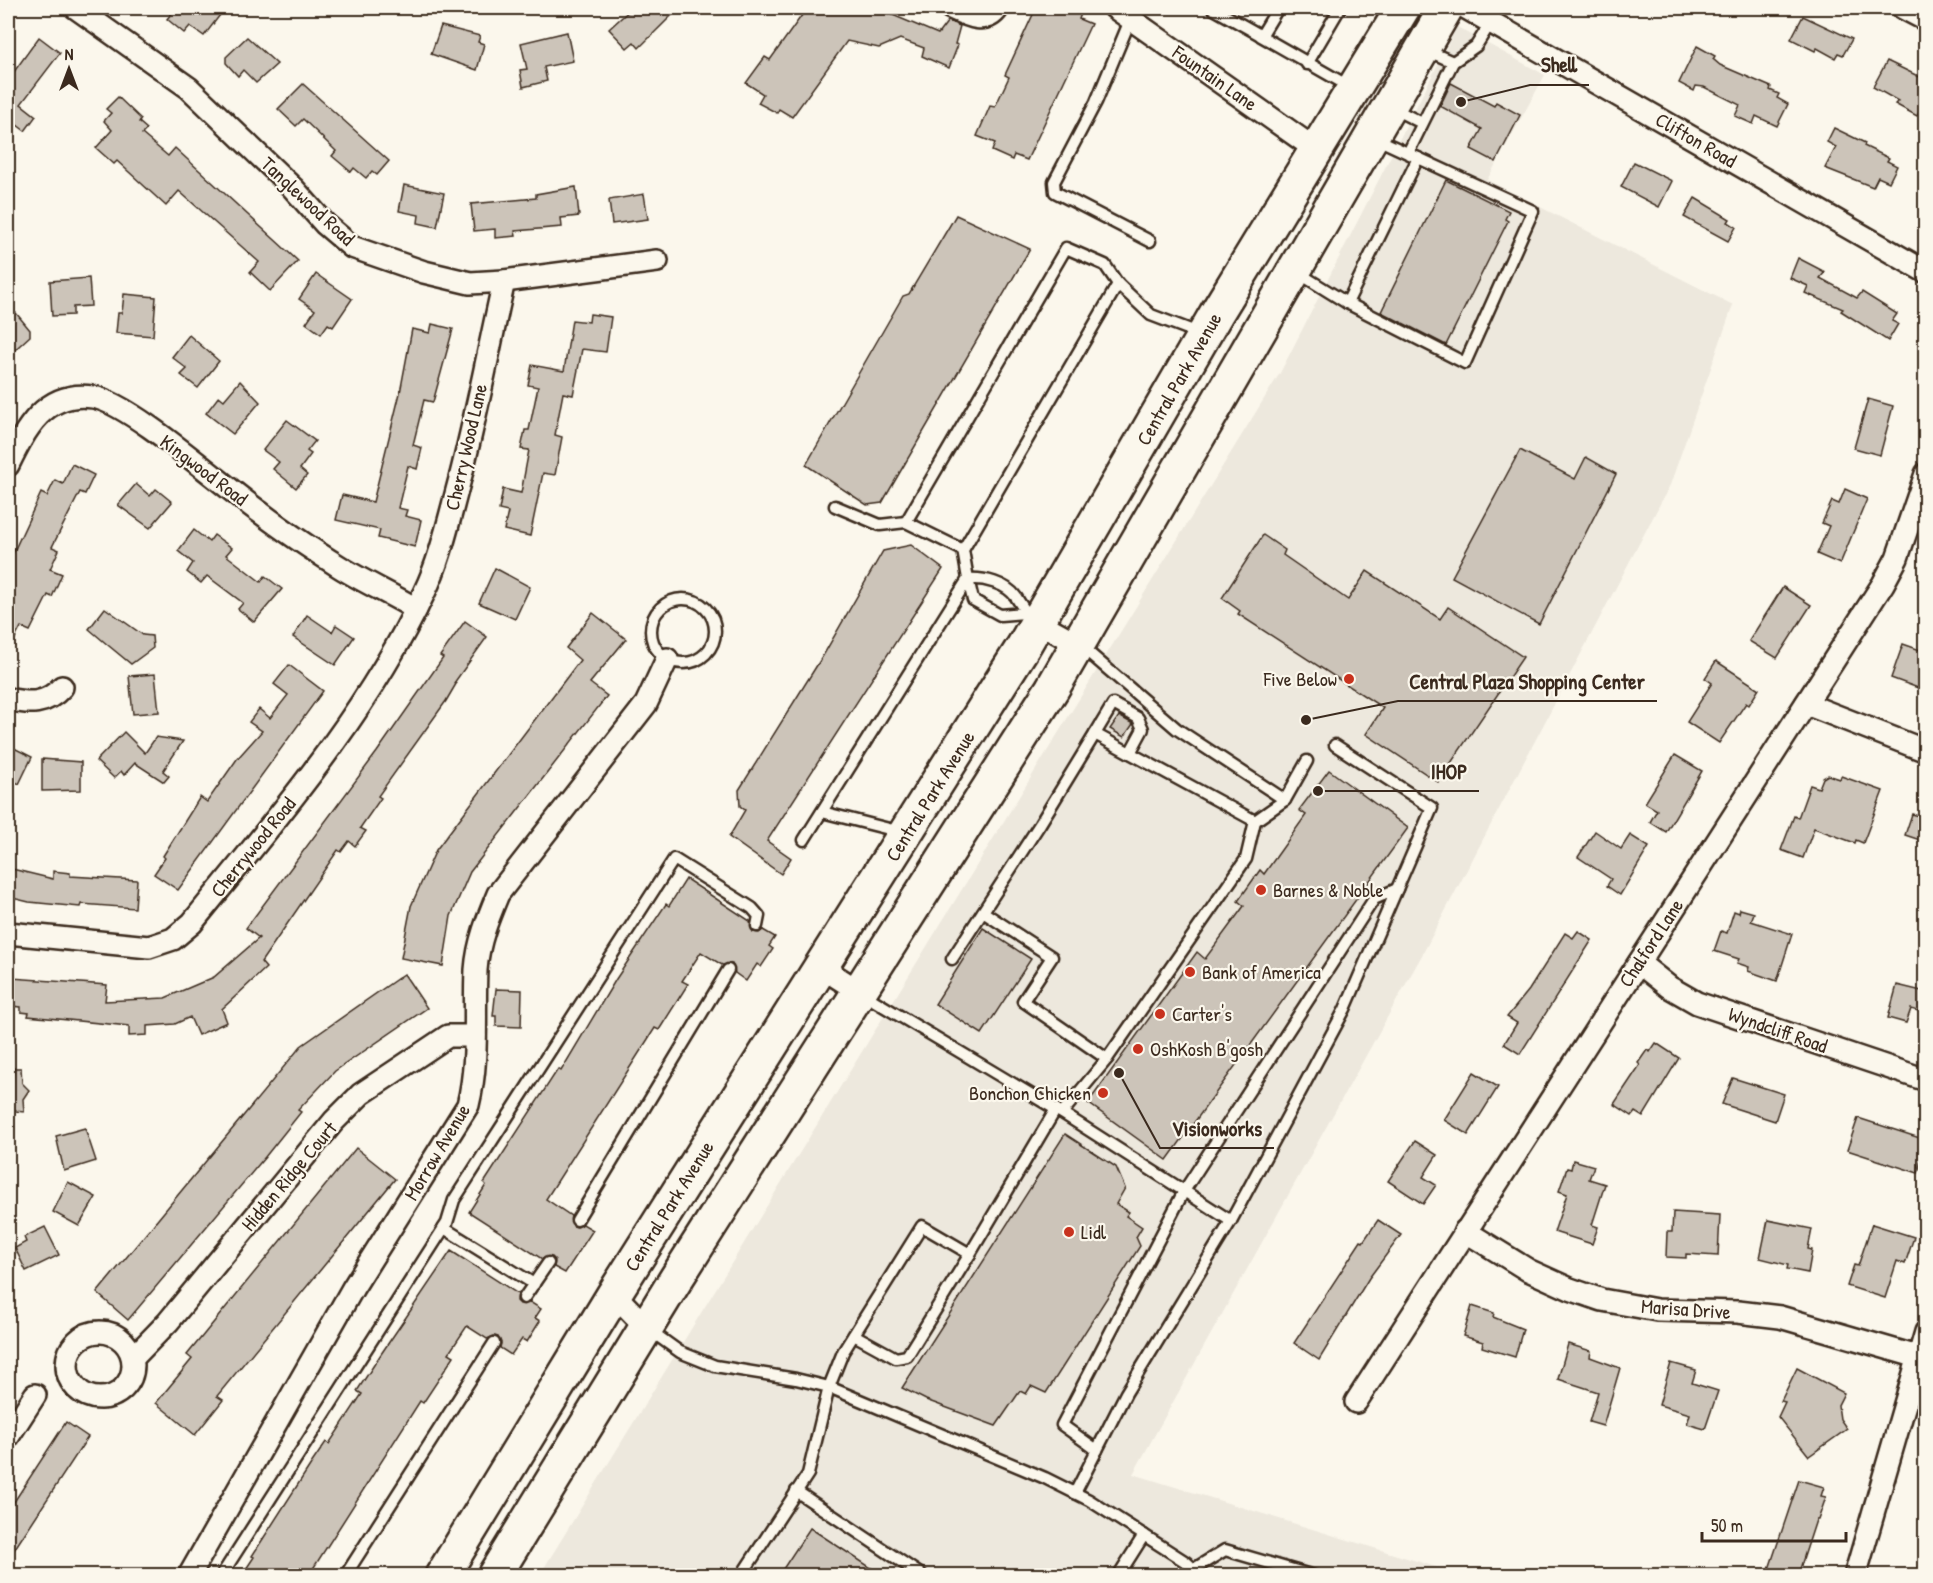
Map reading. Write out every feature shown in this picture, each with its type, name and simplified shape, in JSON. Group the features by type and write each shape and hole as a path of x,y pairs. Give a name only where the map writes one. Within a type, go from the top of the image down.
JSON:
{"main road":[{"name":"Central Park Avenue","path":"442,1575 614,1294 907,834 1031,618 1352,88 1403,8"},
{"path":"494,1575 646,1328 993,785 1078,644 1446,8"}],"street":[{"name":"Tanglewood Road","path":"76,8 189,88 293,188 325,224 352,247 424,272 470,283 504,281 657,261"},
{"path":"951,8 969,17 982,18 995,13 998,8"},
{"name":"Clifton Road","path":"1466,8 1926,272"},
{"path":"1903,8 1926,20"},
{"name":"Fountain Lane","path":"1123,13 1315,149"},
{"name":"Cherry Wood Lane","path":"416,609 448,526 465,460 504,281"},
{"name":"Kingwood Road","path":"8,465 33,420 47,406 66,400 91,397 109,401 133,416 261,513 340,567 416,609"},
{"name":"Chalford Lane","path":"1356,1402 1883,585 1897,558 1926,474"},
{"name":"Cherrywood Road","path":"8,933 149,947 173,939 192,923 316,768 370,691 416,609"},
{"path":"1031,618 1078,644"},
{"name":"Morrow Avenue","path":"189,1575 352,1288 461,1119 473,1083 479,949 484,926 498,894 646,704 668,659"},
{"path":"8,699 29,705 53,698 62,687"},
{"path":"1806,704 1926,751"},
{"name":"Wyndcliff Road","path":"1639,963 1669,987 1697,1003 1926,1080"},
{"path":"821,966 860,992"},
{"name":"Hidden Ridge Court","path":"133,1358 176,1313 334,1121 361,1094 448,1036 475,1036"},
{"name":"Marisa Drive","path":"1465,1231 1528,1270 1570,1289 1602,1300 1657,1310 1738,1312 1780,1317 1918,1358"},
{"path":"614,1294 646,1328"},
{"path":"1855,1575 1926,1332"},
{"path":"8,1437 35,1395"}],"lane":[{"path":"1212,8 1352,88"},
{"path":"1262,36 1278,8"},
{"path":"1307,63 1340,8"},
{"path":"1123,13 1096,102 1054,182 1056,192 1150,241"},
{"path":"1347,303 1413,156 1422,123 1453,62 1476,46 1491,22"},
{"path":"1422,48 1453,62"},
{"path":"1389,107 1422,123"},
{"path":"1295,270 1347,303 1465,363 1533,211 1372,137"},
{"path":"906,522 1066,248 1105,265 1118,284 1151,315 1204,335"},
{"path":"1031,618 1000,615 973,600 963,550 1118,284"},
{"path":"836,506 880,525 906,522 963,550"},
{"path":"968,579 985,578 1015,594 1031,618"},
{"path":"804,840 968,579"},
{"path":"680,600 700,604 713,621 715,632 707,652 688,662 668,659 660,652 651,634 656,615 670,602 680,600"},
{"path":"1078,644 1177,729 1285,800"},
{"path":"952,959 1095,734 1111,718 1113,704 1138,718 1143,729 1135,732 1130,753"},
{"path":"1095,734 1255,822"},
{"path":"1075,1493 1126,1393 1232,1221 1345,1009 1432,808 1335,745"},
{"path":"854,1335 896,1358 907,1356 1059,1111 1107,1059 1246,859 1255,822 1285,800 1307,761"},
{"path":"822,812 907,834"},
{"path":"221,1575 444,1228 454,1200 674,859 752,908 759,916 757,926"},
{"path":"1097,1450 1062,1425 1184,1191 1374,899 1397,889"},
{"path":"983,912 1052,957 1023,1001 1107,1059"},
{"path":"577,1220 729,970"},
{"path":"860,992 1059,1111 1232,1221"},
{"path":"741,1575 808,1474 815,1455 829,1387 843,1352 922,1226 970,1254"},
{"path":"444,1228 534,1284"},
{"path":"524,1298 548,1263"},
{"path":"646,1328 680,1352 715,1366 796,1378 829,1387 1075,1493 1144,1535 1197,1572 1225,1550 1314,1575"},
{"path":"345,1575 494,1343"},
{"path":"796,1491 923,1575"},
{"path":"1118,1575 1144,1535"}],"shaded area":[{"path":"1457,27 1545,75 1487,180 1733,305 1670,485 1422,955 1133,1474 1462,1575 539,1576 1280,373"}],"building":[{"path":"176,8 211,8 220,15 204,36 190,26 184,33 167,19"},
{"path":"632,8 679,8 639,48 634,42 627,48 609,29"},
{"path":"807,8 876,8 938,34 948,21 960,26 955,44 958,45 949,68 922,56 924,48 900,39 879,48 847,41 792,117 779,109 777,113 758,103 763,94 746,83 765,57 770,60"},
{"path":"1036,8 1073,8 1082,11 1079,19 1091,24 1027,160 1014,155 1012,160 992,151 995,143 977,136 990,106 995,107 1009,77 1005,75"},
{"path":"1803,16 1852,39 1843,55 1838,53 1835,58 1817,48 1815,51 1791,39"},
{"path":"441,26 480,36 478,42 484,44 477,70 431,54"},
{"path":"567,32 573,61 544,67 547,81 523,87 520,70 527,69 521,43"},
{"path":"39,37 60,53 21,104 36,116 25,131 9,119 8,122 8,80"},
{"path":"247,37 277,64 256,83 243,70 238,76 226,63 226,57"},
{"path":"1697,46 1715,56 1713,59 1720,65 1771,87 1770,90 1779,94 1777,98 1788,104 1777,126 1756,116 1753,124 1735,116 1740,105 1704,87 1696,86 1694,91 1679,83"},
{"path":"1887,61 1926,80 1926,100 1917,116 1895,104 1898,101 1873,87"},
{"path":"1451,83 1494,106 1496,102 1520,115 1496,162 1471,149 1482,129 1440,106"},
{"path":"303,84 389,161 377,175 372,171 366,178 354,168 351,172 332,156 336,151 303,119 296,126 278,109"},
{"path":"118,97 141,119 139,122 147,129 142,134 168,156 175,148 298,261 270,291 250,272 259,262 179,191 166,206 117,161 114,164 96,148 112,130 104,121 111,113 106,109"},
{"path":"1834,128 1889,158 1887,161 1897,166 1889,182 1878,177 1873,187 1825,168 1836,147 1827,142"},
{"path":"1634,162 1672,181 1659,207 1621,187"},
{"path":"1446,180 1509,211 1505,219 1508,221 1446,345 1381,312"},
{"path":"404,185 444,193 437,227 418,223 419,215 399,211"},
{"path":"576,187 579,216 561,218 562,227 515,231 516,236 495,238 495,229 474,231 471,204 536,198 536,194"},
{"path":"644,194 648,219 612,224 609,200"},
{"path":"1695,198 1730,219 1728,222 1736,227 1728,241 1684,217"},
{"path":"956,215 1030,249 882,503 867,505 806,465 903,296 909,294"},
{"path":"1798,258 1825,272 1820,278 1857,298 1862,292 1897,314 1892,321 1898,324 1888,341 1841,311 1843,309 1805,293 1808,286 1790,278"},
{"path":"316,274 352,299 333,327 328,324 321,334 306,323 315,310 299,299"},
{"path":"89,278 91,306 73,307 73,315 52,316 50,281"},
{"path":"124,294 156,297 153,336 116,333 118,313 122,313"},
{"path":"16,313 30,330 30,336 8,356 8,320"},
{"path":"590,314 611,317 606,352 582,349 573,395 563,393 555,435 562,437 555,475 543,473 530,536 504,530 508,512 499,510 503,489 521,493 529,450 521,449 525,430 529,430 538,387 528,385 532,365 564,371 572,320 589,322"},
{"path":"432,324 453,329 433,402 424,400 413,445 422,448 417,469 408,466 398,508 407,510 405,516 421,520 415,547 378,538 380,530 336,520 342,495 373,502 400,393 412,329 430,333"},
{"path":"189,335 219,361 198,388 181,375 187,369 172,357"},
{"path":"240,381 260,402 233,434 206,413 219,396 224,400"},
{"path":"1868,399 1893,406 1880,455 1854,448"},
{"path":"287,420 315,441 307,451 311,454 300,469 307,475 296,488 273,469 279,462 263,450"},
{"path":"1520,450 1575,479 1586,457 1616,474 1539,624 1452,577"},
{"path":"72,464 94,475 85,494 80,492 52,547 59,550 50,569 62,574 52,597 48,595 30,631 21,627 8,652 8,564 41,493 47,496 55,480 63,484"},
{"path":"136,484 150,496 156,489 172,502 150,528 118,505"},
{"path":"1845,489 1867,499 1840,564 1817,554 1829,526 1822,523 1832,501 1839,504"},
{"path":"194,530 209,542 214,535 232,548 226,555 261,582 265,576 282,589 254,622 238,609 243,603 207,576 201,583 187,572 193,563 178,551"},
{"path":"1263,535 1285,550 1283,555 1348,600 1367,571 1440,619 1448,607 1523,657 1438,782 1366,734 1383,708 1238,614 1240,611 1222,598"},
{"path":"911,545 943,569 767,841 791,858 781,874 729,837 745,810 740,806 739,790 824,654 883,551"},
{"path":"495,568 530,587 515,619 479,603"},
{"path":"1783,587 1811,605 1777,658 1749,641"},
{"path":"105,608 143,635 152,636 153,648 131,664 109,646 89,629"},
{"path":"593,613 626,639 590,683 607,696 470,872 451,916 443,966 401,958 411,906 436,850 580,660 566,648"},
{"path":"307,615 332,632 336,625 354,637 335,665 293,637"},
{"path":"465,621 487,637 454,683 456,684 446,701 378,796 381,798 360,828 366,831 355,846 349,841 341,852 338,850 261,962 266,968 222,1009 227,1022 198,1035 190,1017 175,1024 147,1026 147,1035 129,1036 129,1026 28,1016 29,1013 21,1012 21,1007 10,1006 12,978 107,985 105,1001 165,998 214,977 259,938 246,928 377,752 443,658 440,656"},
{"path":"1903,644 1926,652 1926,691 1891,678"},
{"path":"1716,661 1759,689 1749,705 1746,703 1719,743 1687,722 1712,683 1705,678"},
{"path":"289,665 323,691 178,890 154,874 200,797 207,802 237,759 262,731 249,722 259,709 270,718 288,695 274,684"},
{"path":"155,674 159,712 133,714 129,676"},
{"path":"1119,716 1133,724 1124,737 1110,729"},
{"path":"124,732 145,753 156,737 183,741 163,771 169,776 164,782 135,763 124,775 121,771 114,778 96,761"},
{"path":"8,745 32,757 19,784 8,778"},
{"path":"1675,755 1702,771 1666,832 1650,822 1657,810 1645,803"},
{"path":"42,759 81,762 81,790 42,791"},
{"path":"1329,770 1408,828 1167,1160 1088,1103 1197,952 1205,959 1244,906 1238,901 1260,870 1264,874 1306,815 1299,810"},
{"path":"1828,775 1840,779 1841,776 1883,791 1863,843 1856,840 1855,843 1814,828 1803,858 1781,850 1794,816 1798,818 1810,785 1819,788 1823,778"},
{"path":"1912,814 1926,818 1926,842 1905,835"},
{"path":"1595,831 1621,849 1630,835 1649,847 1620,895 1607,886 1611,879 1578,857"},
{"path":"8,868 53,879 53,871 70,873 70,876 137,880 135,908 81,904 80,907 29,902 8,897"},
{"path":"686,879 750,921 753,932 759,933 763,930 775,937 769,946 773,949 761,967 757,964 746,981 735,973 732,964 722,965 701,952 682,981 688,984 659,1030 655,1028 546,1199 571,1216 573,1226 583,1224 593,1230 565,1273 554,1267 555,1260 552,1257 542,1259 469,1212 486,1185 484,1183 558,1069 561,1071 616,979 666,904 669,906"},
{"path":"1740,909 1754,913 1751,921 1792,934 1777,981 1748,971 1749,967 1737,963 1739,959 1714,951 1721,931 1727,933 1734,911 1739,913"},
{"path":"983,928 1031,959 982,1034 935,1004"},
{"path":"1578,931 1592,940 1520,1054 1504,1044 1517,1023 1507,1017 1529,990 1565,933 1573,938"},
{"path":"404,974 427,1008 335,1071 298,1110 301,1112 265,1157 128,1320 97,1293 301,1046"},
{"path":"1897,985 1926,992 1926,1013 1911,1009 1906,1023 1888,1018"},
{"path":"496,989 522,990 521,1027 496,1026 496,1016 493,1016"},
{"path":"1656,1043 1679,1058 1643,1117 1635,1112 1632,1116 1614,1104 1640,1065 1638,1063 1647,1050 1650,1052"},
{"path":"14,1068 21,1068 22,1083 29,1090 23,1099 24,1112 15,1111 8,1122"},
{"path":"1474,1072 1498,1087 1468,1135 1444,1120"},
{"path":"1733,1078 1784,1094 1775,1121 1722,1104"},
{"path":"1858,1118 1926,1140 1918,1173 1847,1150"},
{"path":"85,1128 96,1161 64,1171 56,1136"},
{"path":"1065,1134 1116,1167 1125,1188 1116,1204 1129,1212 1126,1216 1142,1227 1136,1237 1140,1246 1046,1393 1031,1386 1026,1394 1020,1391 996,1426 926,1400 902,1388"},
{"path":"1415,1141 1437,1155 1423,1177 1436,1185 1423,1204 1388,1181"},
{"path":"356,1148 395,1179 217,1396 223,1400 195,1435 156,1403 192,1359 187,1355"},
{"path":"1573,1160 1594,1166 1589,1179 1605,1184 1592,1225 1598,1227 1592,1244 1554,1232 1567,1194 1559,1191 1567,1168 1571,1169"},
{"path":"68,1182 96,1197 79,1226 53,1212"},
{"path":"1673,1212 1720,1215 1718,1256 1686,1254 1686,1258 1666,1257 1667,1232 1672,1232"},
{"path":"1378,1220 1401,1235 1369,1278 1319,1360 1294,1343 1361,1241 1363,1242"},
{"path":"1768,1220 1812,1229 1808,1249 1812,1250 1808,1273 1787,1269 1788,1265 1760,1258"},
{"path":"1872,1224 1914,1237 1905,1264 1897,1261 1885,1298 1847,1286 1854,1265 1858,1266"},
{"path":"45,1227 59,1255 26,1271 15,1248 26,1242 24,1237"},
{"path":"451,1251 518,1294 517,1301 520,1304 530,1302 541,1309 535,1318 540,1321 527,1342 522,1339 511,1355 500,1348 501,1343 498,1337 487,1339 467,1326 449,1353 454,1356 423,1403 420,1401 309,1575 242,1575 311,1464 326,1442 329,1444 362,1394 357,1391"},
{"path":"1472,1306 1494,1313 1493,1317 1523,1329 1515,1357 1482,1347 1483,1342 1463,1336"},
{"path":"1568,1344 1591,1351 1590,1357 1620,1368 1603,1426 1589,1422 1598,1392 1558,1379"},
{"path":"1671,1363 1696,1370 1692,1383 1718,1391 1705,1429 1687,1424 1690,1414 1659,1405"},
{"path":"1797,1368 1844,1393 1838,1405 1840,1419 1847,1429 1809,1456 1778,1417 1785,1402 1781,1401"},
{"path":"66,1422 88,1437 8,1559 8,1511"},
{"path":"1799,1480 1824,1487 1821,1496 1826,1497 1798,1575 1767,1575"},
{"path":"810,1528 882,1575 779,1575"}],"place":[{"name":"Shell","path":"1461,102"},
{"name":"Five Below","path":"1349,679"},
{"name":"Central Plaza Shopping Center","path":"1306,720"},
{"name":"IHOP","path":"1318,791"},
{"name":"Barnes & Noble","path":"1261,890"},
{"name":"Bank of America","path":"1190,972"},
{"name":"Carter's","path":"1160,1014"},
{"name":"OshKosh B'gosh","path":"1138,1049"},
{"name":"Visionworks","path":"1119,1073"},
{"name":"Bonchon Chicken","path":"1103,1093"},
{"name":"Lidl","path":"1069,1232"}]}
